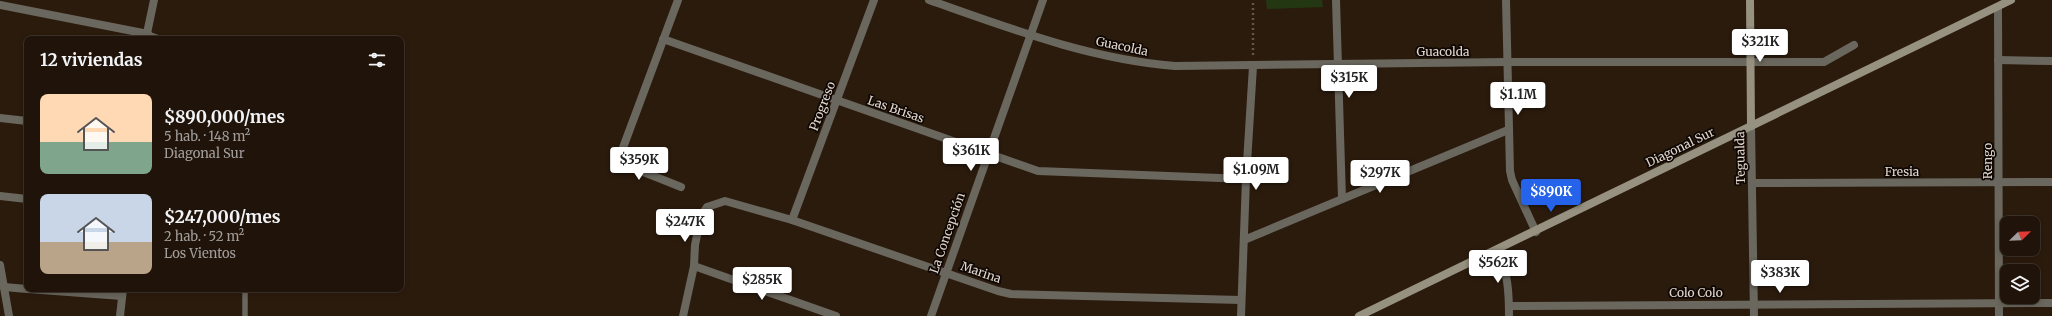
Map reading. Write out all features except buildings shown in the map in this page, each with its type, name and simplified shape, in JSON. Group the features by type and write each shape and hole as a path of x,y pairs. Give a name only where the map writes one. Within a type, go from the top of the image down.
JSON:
{"main road":[{"name":"Tegualda","path":"1750,0 1751,126"},
{"name":"Diagonal Sur","path":"1359,316 1536,232 2011,0"}],"street":[{"path":"147,36 154,0"},
{"path":"678,0 621,153 626,165 681,187"},
{"name":"Progreso","path":"792,220 838,101 874,0"},
{"name":"Guacolda","path":"930,0 1030,36 1111,57 1148,64 1194,67 1508,62 1824,62 1854,45"},
{"name":"La Concepción","path":"931,316 1043,0"},
{"path":"1336,0 1342,199"},
{"path":"1506,0 1510,171 1512,180 1536,232"},
{"path":"0,5 142,36"},
{"name":"Rengo","path":"1998,7 1999,316"},
{"name":"Las Brisas","path":"663,39 1038,171 1246,179"},
{"path":"1998,60 2052,61"},
{"path":"1241,316 1246,179 1253,66"},
{"path":"0,118 24,121"},
{"name":"Tegualda","path":"1751,126 1754,316"},
{"path":"1244,240 1508,130"},
{"name":"Fresia","path":"1753,183 2052,182"},
{"path":"0,196 24,200"},
{"name":"Marina","path":"694,266 695,245 701,216 707,207 725,200 792,220 998,291 1024,296 1241,300"},
{"path":"1497,250 1506,273 1509,316"},
{"path":"0,264 9,316"},
{"path":"683,316 694,266 836,316"},
{"path":"4,287 24,289"},
{"path":"98,292 122,293 120,316"},
{"name":"Colo Colo","path":"1509,306 2052,303"}],"lane":[{"path":"245,292 245,316"}],"path":[{"path":"1253,0 1253,66"}],"green space":[{"path":"1266,0 1322,0 1323,7 1267,9"}]}
